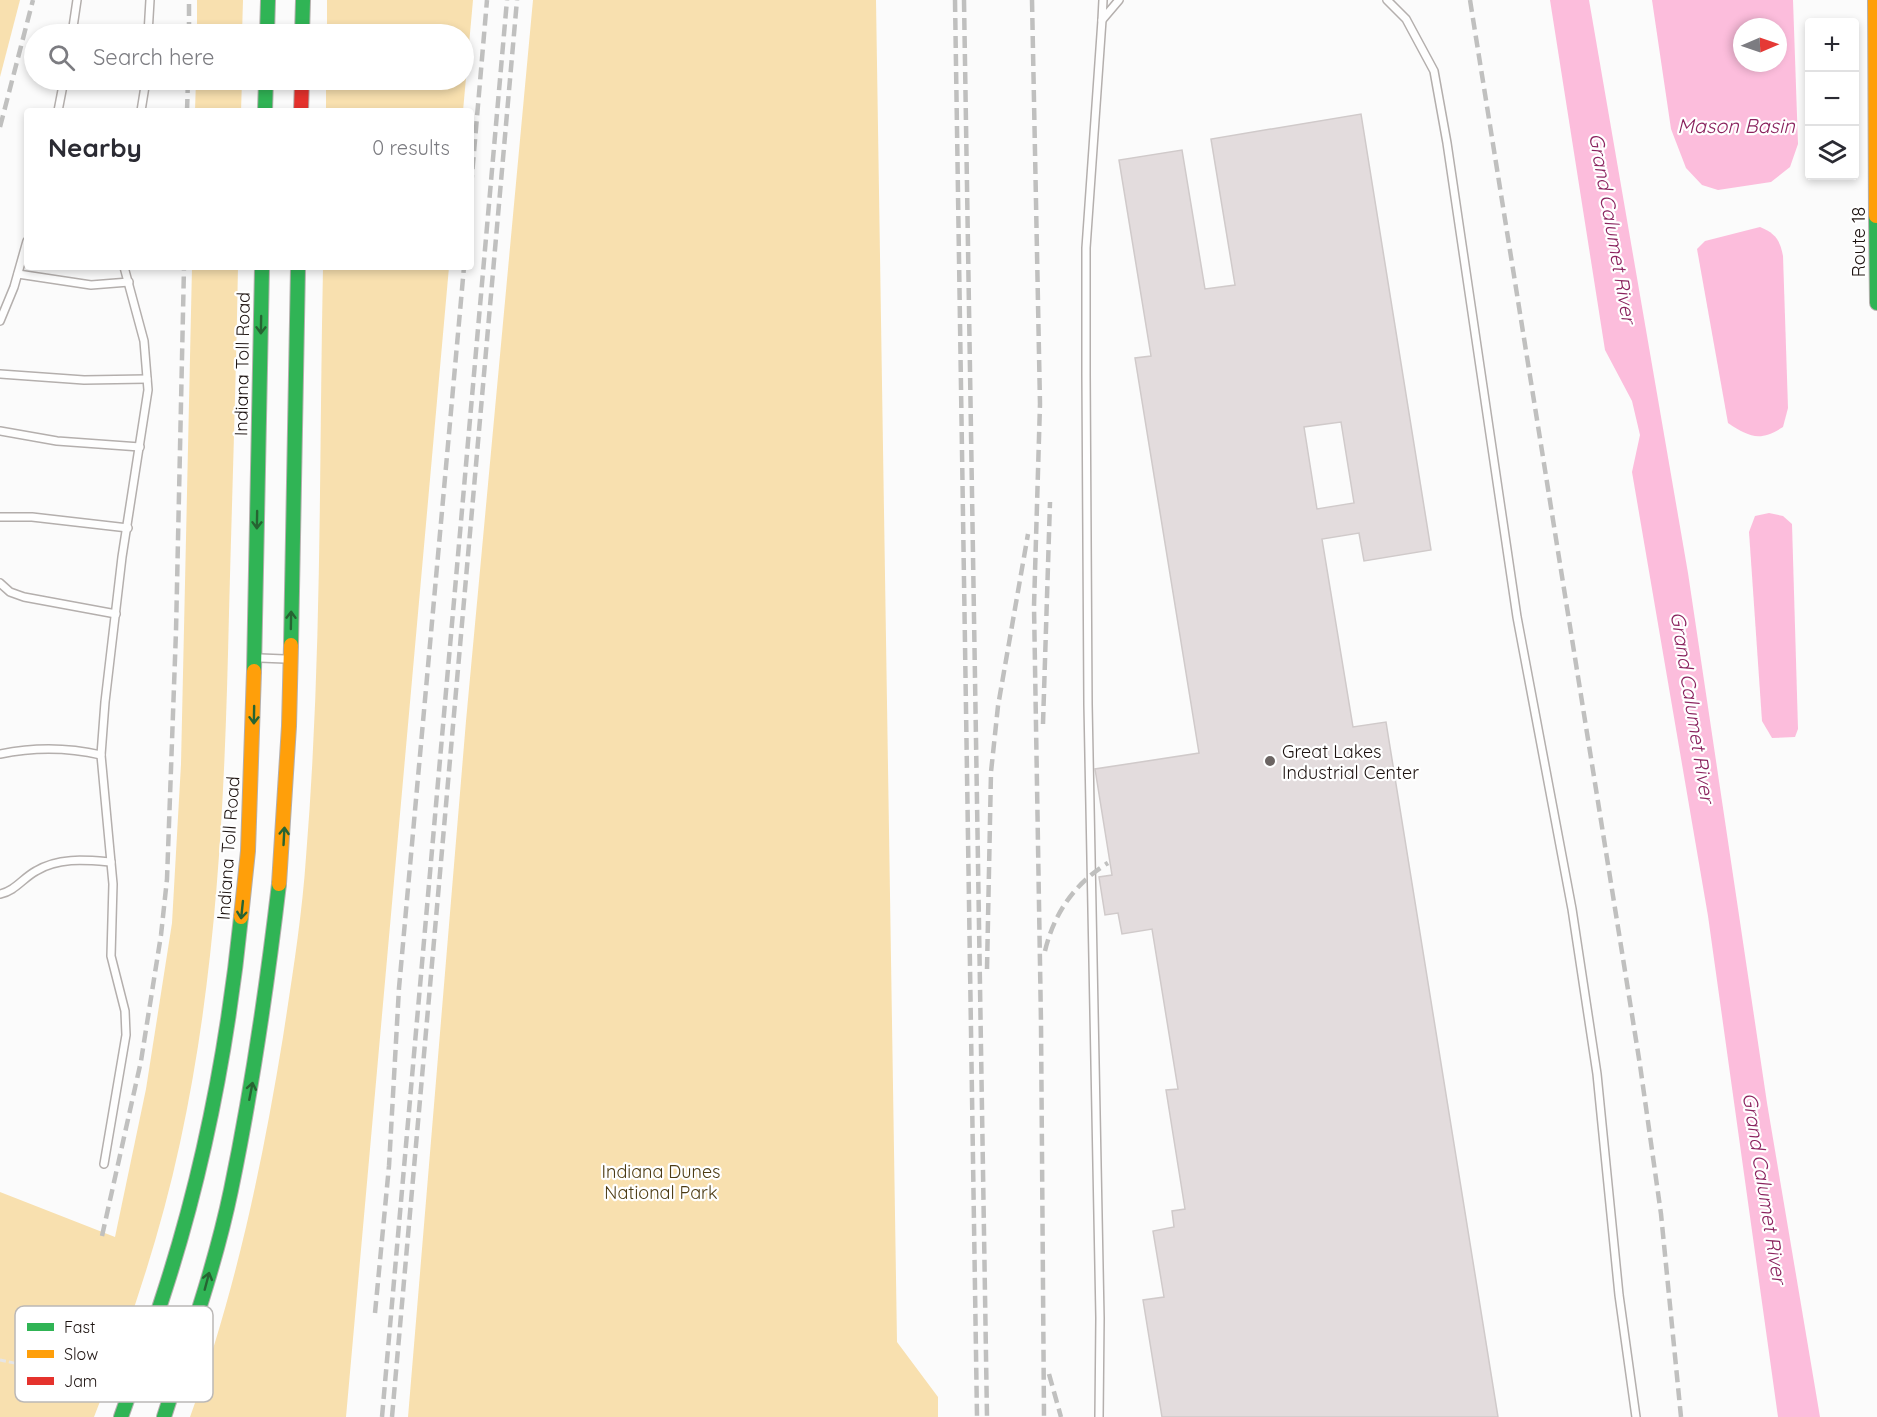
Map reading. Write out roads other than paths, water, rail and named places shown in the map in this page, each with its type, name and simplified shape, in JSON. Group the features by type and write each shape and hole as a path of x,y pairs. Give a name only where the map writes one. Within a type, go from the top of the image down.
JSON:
{"main road":[{"path":"267,24 268,0"},
{"path":"302,24 303,0"},
{"name":"Route 18","path":"1875,0 1877,303"},
{"path":"266,90 266,108"},
{"path":"301,108 302,90"},
{"name":"Indiana Toll Road","path":"160,1306 195,1182 217,1083 235,976 248,851 255,658 262,270"},
{"path":"200,1306 228,1202 252,1087 268,981 283,851 290,659 298,270"},
{"name":"Indiana Toll Road","path":"121,1417 127,1402"},
{"path":"164,1417 169,1402"}],"lane":[{"path":"74,24 78,0"},
{"path":"148,24 149,0"},
{"path":"1099,1417 1100,1318 1088,716 1086,248 1103,0"},
{"path":"1102,20 1119,0"},
{"path":"1386,0 1406,19 1434,71 1446,133 1517,617 1574,921 1597,1074 1618,1295 1636,1417"},
{"path":"59,108 62,90"},
{"path":"141,108 144,90"},
{"path":"0,321 24,252"},
{"path":"104,1164 126,1035 126,1011 111,956 111,862 101,756 105,702 140,447 147,379 144,341 125,270"},
{"path":"18,274 91,285 129,282"},
{"path":"0,374 84,380 147,379"},
{"path":"0,431 57,441 140,447"},
{"path":"1,518 32,518 128,528"},
{"path":"0,583 9,592 24,597 116,614"},
{"path":"255,658 290,659"},
{"path":"0,754 42,748 77,750 101,756"},
{"path":"0,894 9,892 34,872 47,865 64,861 111,862"}],"water":[{"name":"Grand Calumet River","path":"1550,0 1589,0 1688,573 1767,1103 1820,1417 1778,1417 1708,916 1632,472 1640,435 1632,401 1605,350"},
{"name":"Mason Basin","path":"1652,0 1793,0 1798,144 1790,167 1771,182 1718,190 1702,185 1686,168 1671,129"},
{"path":"1760,227 1776,238 1783,256 1788,408 1783,427 1768,435 1755,436 1742,432 1728,423 1697,249 1705,241"},
{"path":"1769,513 1783,516 1792,524 1798,729 1795,737 1772,738 1762,721 1749,532 1755,516"}],"railway":[{"path":"27,24 33,0"},
{"path":"189,0 189,24"},
{"path":"474,152 487,0"},
{"path":"382,1417 507,0"},
{"path":"392,1417 517,0"},
{"path":"955,0 977,1417"},
{"path":"964,0 987,1417"},
{"path":"1032,0 1040,404 1034,606 1041,1023 1044,1417"},
{"path":"1470,0 1640,1065 1661,1214 1681,1417"},
{"path":"0,127 24,35"},
{"path":"187,108 188,90"},
{"path":"102,1236 141,1061 161,935 167,879 176,631 184,270"},
{"path":"375,1313 389,1166 399,988 464,270"},
{"path":"1043,724 1050,502"},
{"path":"987,969 991,772 998,706 1028,534"},
{"path":"1045,951 1054,924 1068,900 1086,880 1108,863"},
{"path":"1049,1374 1061,1417"}],"place":[{"name":"Great Lakes Industrial Center","path":"1270,761"}],"park label":[{"name":"Indiana Dunes National Park","path":"661,1181"}]}
